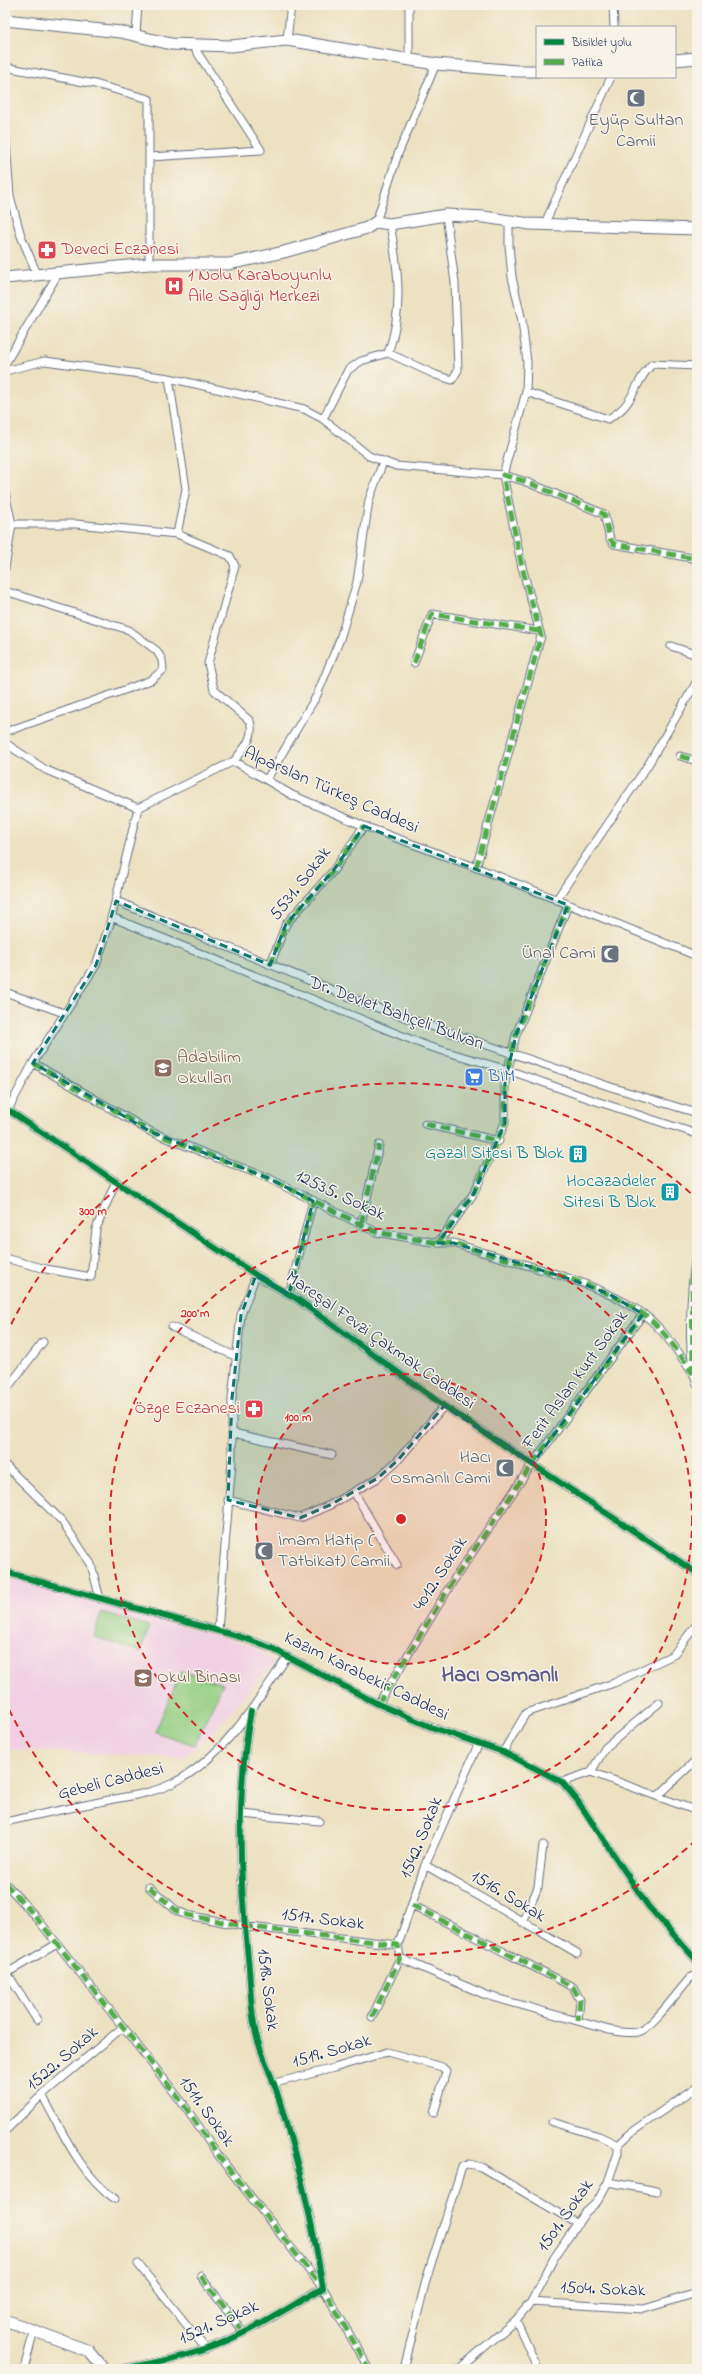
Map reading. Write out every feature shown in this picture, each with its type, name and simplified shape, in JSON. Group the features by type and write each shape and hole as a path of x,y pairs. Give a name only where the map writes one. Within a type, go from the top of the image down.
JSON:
{"street":[{"path":"136,34 138,5"},
{"path":"287,40 291,5"},
{"path":"409,5 409,58"},
{"path":"613,5 614,26"},
{"path":"5,20 136,34 171,44 193,46 232,46 287,40 409,58 436,64 517,71 536,71"},
{"path":"150,157 261,150 193,46"},
{"path":"676,60 697,58"},
{"path":"5,278 149,264 229,264 284,252 367,228 376,222 398,154 436,64"},
{"path":"5,67 95,84 149,99 149,264"},
{"path":"545,223 611,78"},
{"path":"5,130 6,162 10,196 21,236 37,274"},
{"path":"376,222 390,224 446,215 484,217 509,222 697,230"},
{"path":"323,419 348,370 361,361 388,352 436,375 452,380 458,370 455,283 446,215"},
{"path":"476,868 541,636 522,567 504,475 526,392 526,355 522,321 512,277 509,222"},
{"path":"388,352 394,336 399,310 396,256 390,224"},
{"path":"5,364 59,272"},
{"path":"5,371 45,361 169,378 304,408 323,419 370,456 383,462 396,466 504,475 524,481 604,514 610,539 614,544 697,559"},
{"path":"526,392 608,419 620,412 634,395 644,372 652,364 697,366"},
{"path":"169,378 186,489 177,534"},
{"path":"267,779 317,695 340,639 357,582 369,500 383,462"},
{"path":"5,493 12,524 5,568"},
{"path":"12,524 76,524 177,534 230,556 235,566 208,663 214,690 250,721 252,727 252,738 234,761"},
{"path":"5,591 129,630 157,651 162,660 163,670 151,680 5,732"},
{"path":"414,664 432,614 539,630"},
{"path":"671,646 697,654"},
{"path":"556,900 648,765 697,681"},
{"path":"5,743 46,770 138,808 116,901 96,965 64,1013 7,1109"},
{"path":"680,756 697,761"},
{"name":"Alparslan Türkeş Caddesi","path":"138,808 234,761 292,795 364,826 476,868 697,956"},
{"name":"5531. Sokak","path":"270,965 286,924 333,871 364,826"},
{"name":"Dr. Devlet Bahçeli Bulvarı","path":"116,901 270,965 369,1004 511,1054 697,1113"},
{"path":"438,1242 474,1192 506,1123 505,1082 516,1035 568,905"},
{"name":"Dr. Devlet Bahçeli Bulvarı","path":"111,917 427,1046 508,1070 697,1134"},
{"path":"5,992 64,1013"},
{"name":"12535. Sokak","path":"34,1063 151,1132 268,1178 376,1232 438,1242 454,1243 573,1280 609,1294 643,1314 673,1346 693,1374"},
{"name":"Mareşal Fevzi Çakmak Caddesi","path":"7,1109 256,1275 289,1294 444,1406 533,1463 697,1573"},
{"path":"425,1124 498,1141"},
{"path":"361,1224 379,1145"},
{"path":"5,1258 46,1269 91,1277 96,1228 116,1181"},
{"path":"289,1294 313,1201"},
{"path":"697,1250 693,1374 697,1384"},
{"path":"218,1630 233,1433 232,1398 241,1315 256,1275"},
{"name":"Ferit Aslan Kurt Sokak","path":"533,1463 643,1314"},
{"path":"172,1327 237,1357"},
{"path":"5,1391 43,1342"},
{"path":"228,1500 300,1518 354,1492 378,1478 398,1460 444,1406"},
{"path":"233,1433 332,1455"},
{"name":"4012. Sokak","path":"378,1704 455,1578 533,1463"},
{"path":"5,1465 62,1521 91,1564 100,1599"},
{"path":"354,1492 398,1565"},
{"name":"Kazım Karabekir Caddesi","path":"5,1572 218,1630 271,1648 378,1704 478,1745 503,1752 562,1782 577,1800 648,1906 697,1961"},
{"path":"503,1752 526,1712 614,1683 673,1655 697,1624"},
{"name":"Gebeli Caddesi","path":"5,1822 140,1794 172,1784 187,1775 214,1752 240,1726 287,1657"},
{"path":"591,1772 605,1748 659,1703"},
{"name":"1518. Sokak","path":"251,1711 245,1750 241,1814 243,1926 252,2016 260,2048 274,2083 295,2151 301,2182 310,2210 322,2288"},
{"name":"1542. Sokak","path":"398,1945 426,1865 478,1745"},
{"path":"658,1796 697,1759"},
{"path":"562,1782 591,1772 697,1811"},
{"path":"241,1814 319,1821"},
{"path":"523,1923 538,1887 543,1845"},
{"name":"1516. Sokak","path":"426,1865 523,1923 577,1953"},
{"name":"1511. Sokak","path":"5,1883 58,1944 181,2101 221,2159 322,2288 369,2369"},
{"path":"149,1887 177,1911 243,1926"},
{"path":"412,1904 573,1987 580,2000 578,2021"},
{"name":"1517. Sokak","path":"243,1926 398,1945"},
{"path":"37,2020 6,1974 58,1944"},
{"path":"372,2017 400,1958 398,1945"},
{"path":"400,1958 486,1995 609,2030 637,2032 652,2022 690,1978 697,1975"},
{"name":"1522. Sokak","path":"5,2131 42,2095 123,2027"},
{"name":"1519. Sokak","path":"274,2083 334,2068 378,2053 392,2052 442,2067 446,2071 434,2113"},
{"path":"552,2122 599,2136 618,2145 633,2131 697,2087"},
{"path":"42,2095 79,2162 96,2182 114,2199"},
{"name":"1501. Sokak","path":"459,2369 516,2320 531,2302 554,2258 578,2224 597,2202 608,2182 618,2154 618,2145"},
{"path":"404,2369 426,2280 462,2167 469,2164 482,2167 578,2224"},
{"path":"608,2182 656,2191"},
{"path":"138,2264 206,2349"},
{"path":"201,2276 243,2332"},
{"name":"1521. Sokak","path":"122,2369 172,2359 206,2349 243,2332 322,2288"},
{"name":"1504. Sokak","path":"531,2302 644,2309 697,2293"},
{"path":"5,2320 89,2351 104,2369"},
{"path":"516,2320 538,2369"},
{"path":"24,2369 34,2331"}],"highlighted area":[{"path":"364,826 568,905 516,1035 505,1082 505,1123 474,1193 438,1243 454,1243 573,1280 609,1294 643,1314 533,1463 444,1406 398,1460 378,1478 330,1505 300,1518 228,1500 232,1398 241,1315 256,1275 289,1294 313,1201 268,1178 151,1132 33,1063 96,965 116,901 270,965 286,924 333,871"}],"shaded area":[{"path":"5,1577 253,1646 274,1663 214,1731 183,1758 5,1749"}],"green space":[{"path":"101,1612 149,1626 141,1652 94,1637"},
{"path":"181,1671 223,1684 194,1745 155,1732"}],"marked path":[{"path":"476,868 541,636 522,567 503,475 524,481 604,514 610,539 614,544 697,559"},
{"path":"414,663 432,614 539,631"},
{"path":"680,756 697,761"},
{"path":"270,965 286,924 333,871 364,826"},
{"path":"438,1243 474,1193 505,1123 505,1082 516,1035 568,905"},
{"path":"33,1063 151,1132 268,1178 376,1232 438,1243 454,1243 551,1272 599,1290 621,1301 650,1319 670,1341 693,1374"},
{"path":"425,1124 499,1141"},
{"path":"361,1224 379,1145"},
{"path":"289,1294 313,1201"},
{"path":"693,1374 692,1275 697,1250"},
{"path":"378,1704 455,1578 533,1463 643,1314"},
{"path":"5,1883 36,1917 123,2027 181,2101 221,2159 323,2288 369,2369"},
{"path":"149,1887 177,1911 187,1915 243,1926 398,1945 400,1958 372,2017"},
{"path":"412,1905 573,1987 580,2000 578,2021"},
{"path":"201,2276 243,2332"}],"cycle path":[{"path":"5,1108 256,1275 297,1299 444,1406 697,1573"},
{"path":"5,1572 244,1638 271,1648 378,1704 431,1727 503,1752 562,1782 577,1800 648,1906 697,1961"},
{"path":"122,2369 185,2356 236,2337 323,2288 315,2240 299,2169 286,2122 258,2042 254,2025 245,1927 240,1834 243,1772 251,1711"}],"place":[{"name":"Eyüp Sultan Camii","path":"636,98"},
{"name":"Deveci Eczanesi","path":"47,250"},
{"name":"1 Nolu Karaboyunlu Aile Sağlığı Merkezi","path":"174,286"},
{"name":"Ünal Cami","path":"610,954"},
{"name":"Adabilim Okulları","path":"163,1068"},
{"name":"BİM","path":"474,1077"},
{"name":"Gazal Sitesi B Blok","path":"578,1154"},
{"name":"Hocazadeler Sitesi B Blok","path":"670,1192"},
{"name":"Özge Eczanesi","path":"254,1409"},
{"name":"Hacı Osmanlı Cami","path":"505,1468"},
{"name":"İmam Hatip ( Tatbikat) Camii","path":"264,1551"},
{"name":"Okul Binası","path":"143,1678"}],"district":[{"name":"Hacı Osmanlı","path":"500,1676"}]}
